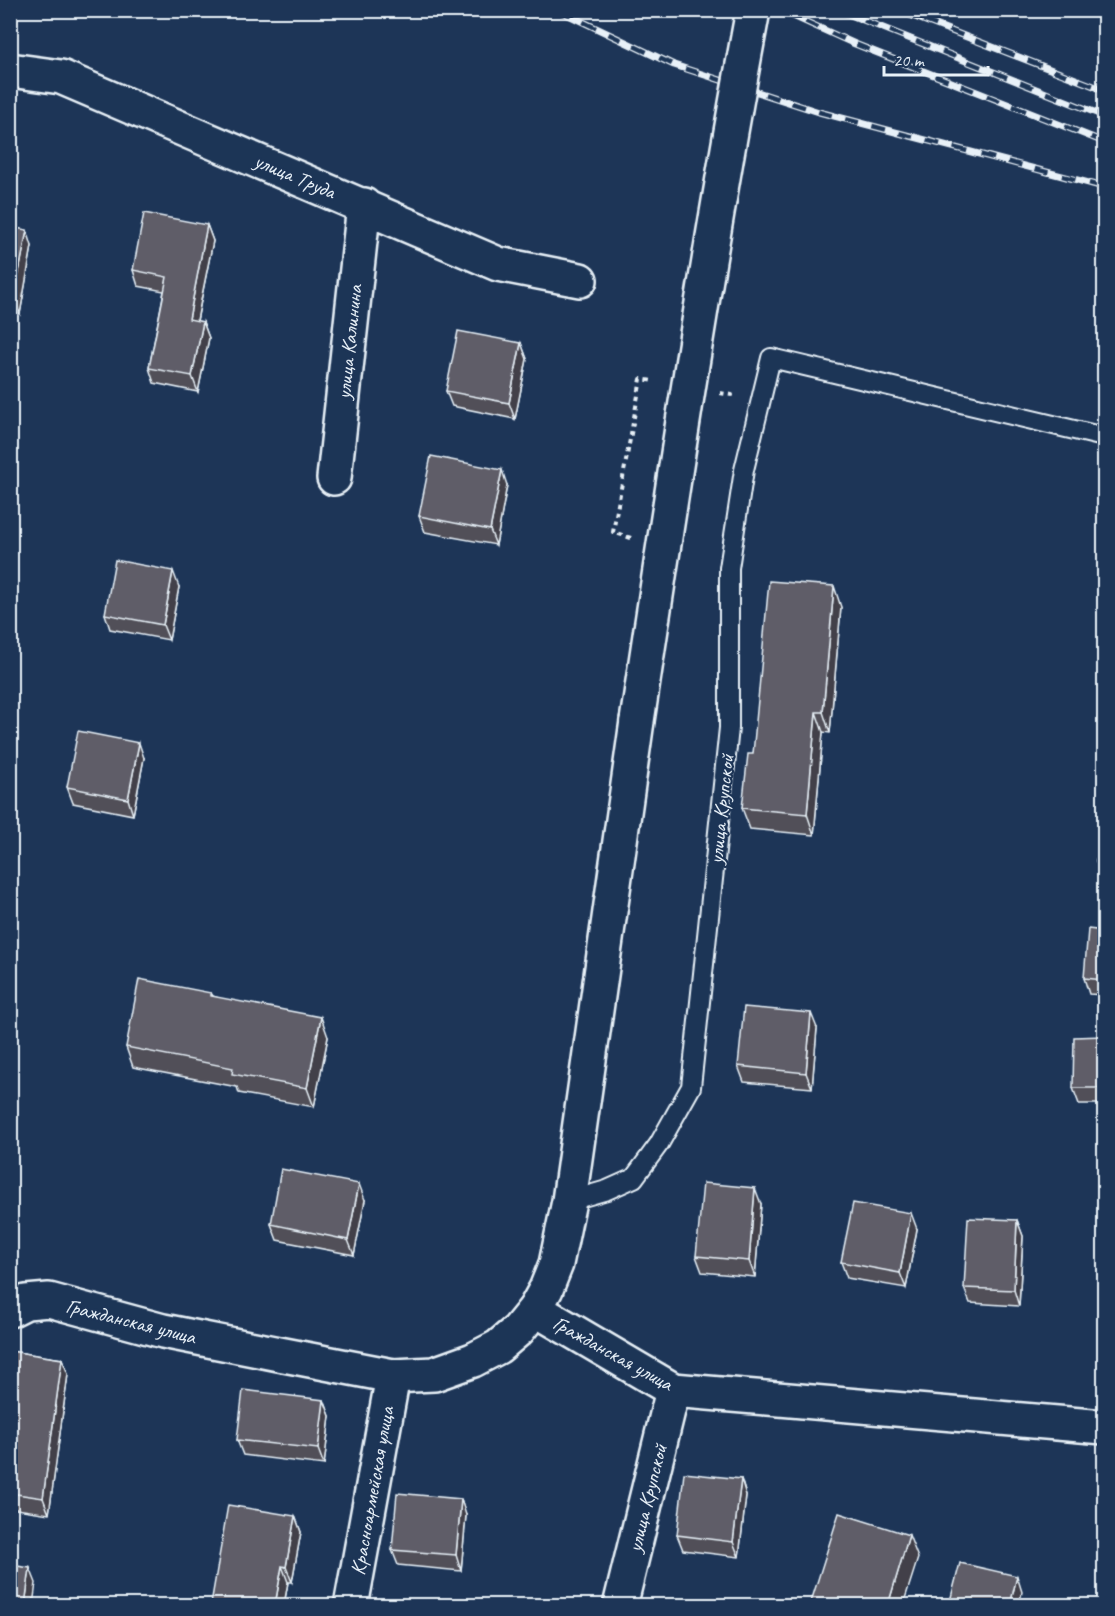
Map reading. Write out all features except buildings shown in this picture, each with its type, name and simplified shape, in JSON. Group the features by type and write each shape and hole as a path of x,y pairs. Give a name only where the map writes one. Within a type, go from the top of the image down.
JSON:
{"street":[{"path":"535,1309 556,1264 569,1201 687,387 753,10"},
{"name":"улица Труда","path":"10,70 61,77 498,264 580,280"},
{"name":"улица Калинина","path":"334,478 364,206"},
{"name":"Гражданская улица","path":"10,1310 26,1302 49,1300 163,1331 393,1376 434,1374 473,1360 498,1347 518,1330 535,1309 673,1390 1104,1427"},
{"name":"Красноармейская улица","path":"351,1605 393,1376"},
{"name":"улица Крупской","path":"620,1605 673,1390"}],"lane":[{"name":"улица Крупской","path":"569,1201 607,1190 634,1178 659,1144 691,1087 729,728 729,568 744,470 771,358 1104,437"}],"path":[{"path":"613,532 641,379 653,381"}],"railway":[{"path":"558,10 674,65 819,112 1104,187"},
{"path":"780,10 855,44 1104,142"},
{"path":"838,10 1104,116"},
{"path":"897,10 1104,90"}]}
